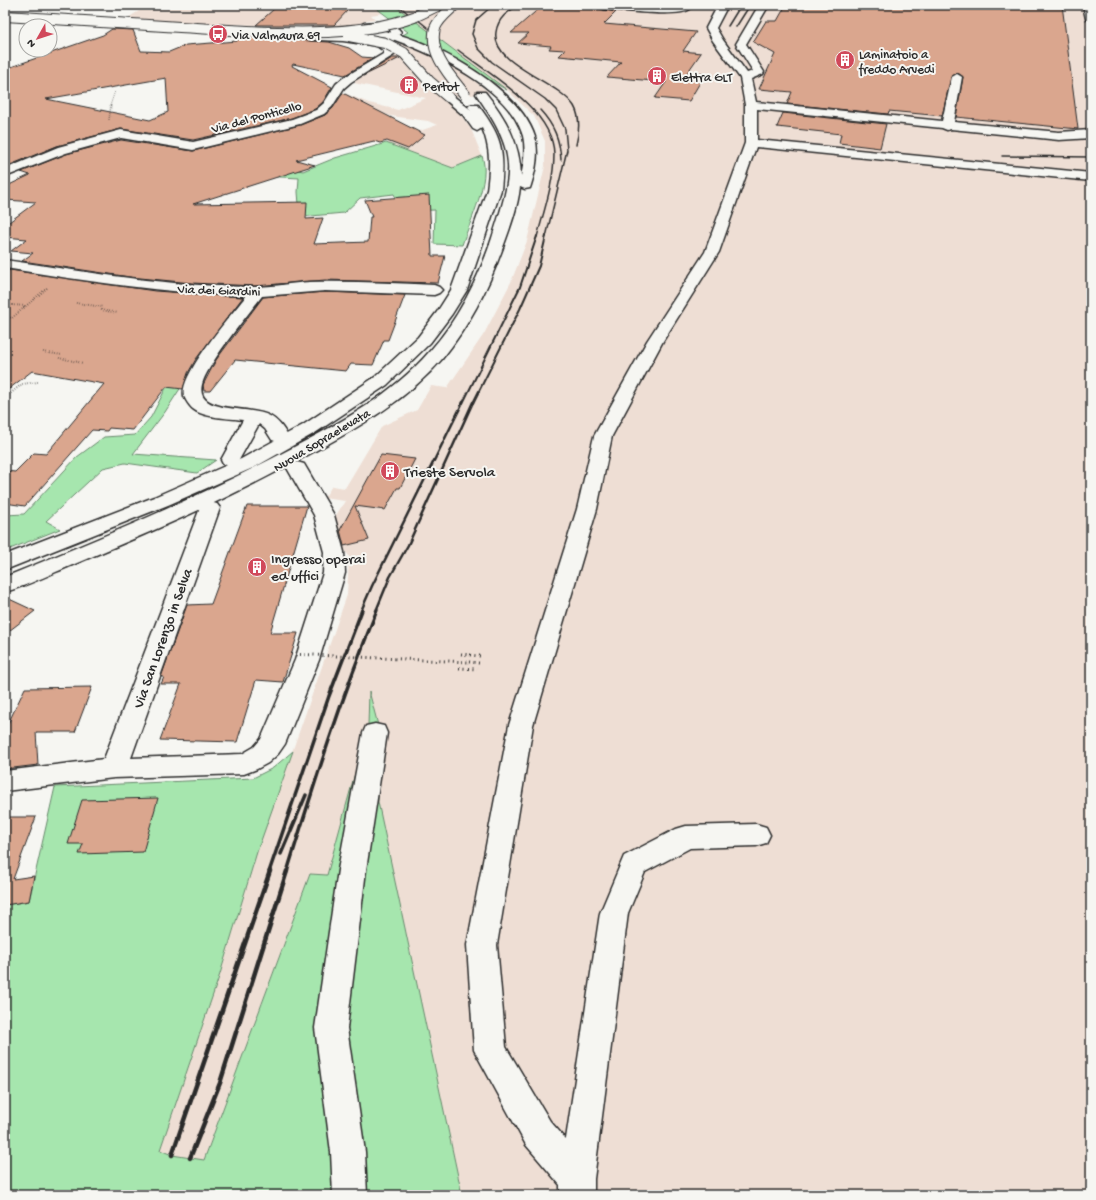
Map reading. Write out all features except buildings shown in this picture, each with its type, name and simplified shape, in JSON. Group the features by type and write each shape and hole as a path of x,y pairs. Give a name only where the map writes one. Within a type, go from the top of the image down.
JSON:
{"main road":[{"path":"298,32 384,25 414,18 439,5"},
{"path":"606,5 604,6 664,11 685,9 695,10"},
{"path":"676,5 685,9"},
{"path":"745,78 759,72 741,44 764,5"},
{"path":"1088,5 1091,20"},
{"name":"Nuova Sopraelevata","path":"456,18 460,7"},
{"name":"Nuova Sopraelevata","path":"5,585 146,526 256,477 350,424 404,386 436,355 464,316 477,291 495,249 513,190 516,170 510,139 503,124 440,62 434,50 433,40 438,23 447,11 460,7"},
{"path":"577,1187 536,1130 490,1050 482,945 521,725 587,510 602,436 655,341 712,252 751,144 751,105 745,78 710,28 717,9"},
{"path":"5,14 166,26 298,32 355,37 385,43 404,53 429,81 467,113 476,124 496,173"},
{"path":"5,14 289,28 345,29 385,26 395,29 396,32 389,40 378,43 343,38 5,19"},
{"path":"184,30 196,27 193,24"},
{"path":"393,36 435,54 475,76 497,92 514,108 523,120 529,136 530,151 528,174 512,222 495,249"},
{"name":"Via del Ponticello","path":"5,173 62,150 114,135 121,134 136,136 193,146 224,140 306,118 320,112 328,106 340,86 347,80 390,53 389,49 378,43"},
{"name":"Nuova Sopraelevata","path":"5,563 161,501 248,463 309,429 381,381 424,340 444,314 458,290 494,190 496,173 496,153 493,139 474,95 449,49"},
{"path":"947,126 957,77"},
{"path":"751,105 947,126 1059,136 1091,134"},
{"path":"751,144 1091,177"},
{"name":"Via dei Giardini","path":"5,264 150,286 257,292 308,288 359,287 434,290"},
{"path":"257,292 200,368 194,384 193,396 199,405 213,411 266,419 278,436"},
{"path":"230,460 254,416"},
{"path":"5,781 114,768 244,764 254,761 265,753 272,744 307,660 334,573 334,552 324,515 297,468"},
{"name":"Via San Lorenzo in Selva","path":"114,768 210,508"},
{"path":"350,1195 348,1152 331,1028 352,870 375,733"},
{"path":"577,1187 614,913 634,864 686,837 756,835"}],"path":[{"path":"114,135 109,117 115,91"},
{"path":"5,317 12,318 65,274"},
{"path":"76,303 103,307"},
{"path":"12,304 27,306"},
{"path":"101,310 118,313"},
{"path":"43,352 62,355"},
{"path":"59,358 83,363"},
{"path":"5,398 22,384 38,382"},
{"path":"291,654 479,663"},
{"path":"461,654 480,656"},
{"path":"459,668 478,669"}],"shaded area":[{"path":"148,5 372,5 383,13 371,15 375,19 367,20 358,25 330,28 181,22 128,18"},
{"path":"394,5 1091,5 1091,1195 462,1195 378,802 379,729 369,693 368,726 327,875 310,874 204,1160 172,1155 160,1150 220,974 257,852 347,595 349,556 341,546 333,520 345,501 324,498 332,486 345,488 382,426 417,410 431,386 447,388 484,334 511,282 527,241 545,166 545,141 534,116 507,90"},
{"path":"397,39 454,67 490,93 442,98 460,114 471,129 482,156 453,168 386,143 437,125 428,121 391,116 338,100 346,94 369,103 398,110 426,98 354,83 358,77 373,67 378,66 395,54"}],"green space":[{"path":"372,5 394,5 507,90 444,54 401,36 408,32"},
{"path":"386,143 453,168 482,156 484,177 482,188 462,245 434,244 435,210 403,211 394,194 360,198 344,213 300,217 298,192 299,178 263,176 212,154 303,171 335,158"},
{"path":"185,381 165,412 133,454 216,460 197,473 125,463 103,468 46,521 60,529 5,551 5,515 24,514 77,457 104,437 135,435 151,417 167,386"},
{"path":"369,691 379,729 378,802 462,1195 5,1195 5,905 29,901 55,787 253,778 273,768 293,751 257,852 220,974 160,1150 172,1155 204,1160 310,874 327,875 368,726"}],"railway":[{"path":"398,5 410,15"},
{"path":"493,5 476,20 472,34 478,48 492,62 545,99 556,110 565,129 567,150 546,237"},
{"path":"519,5 507,12 501,19 496,32 497,44 504,54 514,63 566,97 574,106 578,115 579,131 576,145"},
{"path":"728,26 741,5"},
{"path":"736,27 750,5"},
{"path":"417,19 428,28"},
{"path":"458,50 517,94 543,123 551,138 554,154 554,165 548,196 537,237"},
{"path":"540,110 553,127 558,139 561,160"},
{"path":"1002,156 1091,157"},
{"path":"463,403 520,287 537,236"},
{"path":"473,403 520,309 539,266 546,236"},
{"path":"361,611 463,402"},
{"path":"376,611 390,577 408,545 473,402"},
{"path":"269,872 329,696 362,610"},
{"path":"287,872 329,740 377,610"},
{"path":"281,854 306,795"},
{"path":"172,1155 270,871"},
{"path":"190,1158 220,1083 287,871"}],"place":[{"name":"Via Valmaura 69","path":"218,34"},
{"name":"Laminatoio a freddo Arvedi","path":"845,60"},
{"name":"Elettra GLT","path":"657,76"},
{"name":"Pertot","path":"409,85"},
{"name":"Trieste Servola","path":"390,471"},
{"name":"Ingresso operai ed uffici","path":"257,567"}]}
